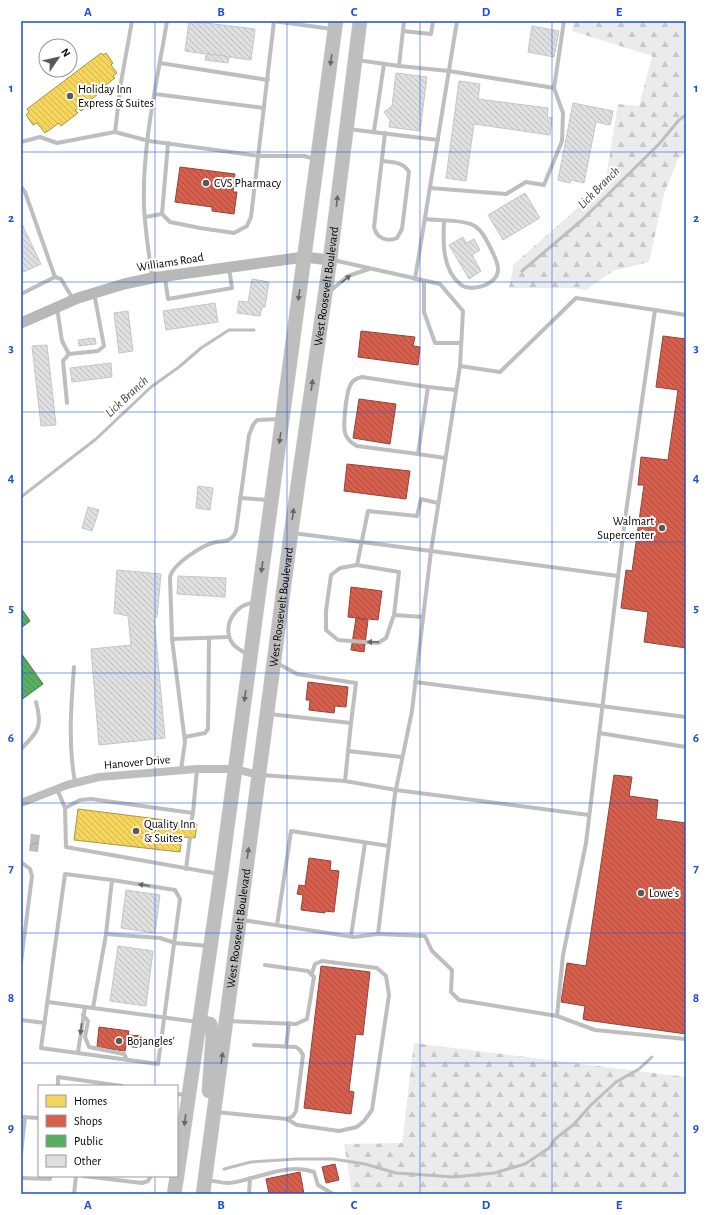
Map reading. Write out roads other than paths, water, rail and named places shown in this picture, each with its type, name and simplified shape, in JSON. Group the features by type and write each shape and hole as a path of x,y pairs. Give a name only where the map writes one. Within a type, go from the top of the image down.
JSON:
{"highway":[{"path":"350,21 348,54 351,89"},
{"name":"West Roosevelt Boulevard","path":"203,1194 227,1021 290,533 330,260 360,21"},
{"name":"West Roosevelt Boulevard","path":"178,1162 183,1095 200,1022 211,946 236,770 335,25"},
{"path":"200,1022 210,1024 213,1034 208,1103 208,1157"},
{"name":"West Roosevelt Boulevard","path":"174,1194 177,1177"}],"street":[{"name":"Williams Road","path":"21,323 73,300 152,278 304,256 330,260"},
{"name":"Hanover Drive","path":"21,802 75,782 99,777 197,769 236,770 258,775"}],"lane":[{"path":"115,132 121,82 132,21"},
{"path":"152,278 144,198 155,94 167,21"},
{"path":"168,143 162,214 170,222 234,233 247,226 251,217 259,156 273,21 335,25"},
{"path":"399,66 404,21"},
{"path":"403,31 431,34 433,21"},
{"path":"415,279 457,21"},
{"path":"430,188 506,194 526,182 544,185 562,141 563,113 554,88 564,21"},
{"path":"354,60 449,71 554,88"},
{"path":"160,63 268,80"},
{"path":"374,131 384,64"},
{"path":"155,94 264,108"},
{"path":"346,129 374,131 438,140"},
{"path":"21,142 40,138 57,143 115,132 149,141 259,156 304,156 317,159"},
{"path":"382,161 400,163 407,167 409,172 402,229 398,238 392,240 378,237 374,227 385,133"},
{"path":"21,187 25,192 55,278"},
{"path":"145,217 162,214"},
{"path":"425,220 444,221 467,223 474,226 480,231 496,259 498,270 496,277 490,282 473,289 465,288 459,283 447,262 443,250 444,221"},
{"path":"330,260 440,284 463,311 460,366 431,551 412,711 396,790 378,934"},
{"path":"164,276 168,299 232,288 228,266"},
{"path":"325,295 348,276 370,268"},
{"path":"21,294 55,278 61,279 64,282 73,300"},
{"path":"424,280 424,312 435,343 461,343"},
{"path":"67,403 63,362 69,354 98,351 104,346 94,293"},
{"path":"460,366 500,372 576,298 686,315"},
{"path":"57,306 62,341 69,354"},
{"path":"557,1016 563,955 583,857 589,815 618,576 655,310"},
{"path":"445,458 357,446 350,442 345,434 344,425 350,386 357,378 362,377 456,390"},
{"path":"418,454 428,387"},
{"path":"181,770 185,737 172,639 170,577 172,570 197,550 216,542 228,540 234,536 249,435 253,425 257,420 282,419"},
{"path":"240,498 271,500"},
{"path":"357,565 368,511 417,516 421,500 438,503"},
{"path":"290,533 618,576"},
{"path":"357,565 399,572 394,615 386,638 378,643 338,640 326,630 326,611 331,575 340,568 357,565"},
{"path":"250,656 233,645 227,629 235,613 242,605 248,602 258,603"},
{"path":"394,615 423,617"},
{"path":"172,639 229,637"},
{"path":"185,737 205,733 208,729 210,638"},
{"path":"273,661 297,674 356,683 345,781"},
{"path":"74,667 70,722 70,753 75,782"},
{"path":"415,682 686,717"},
{"path":"21,749 38,731 39,714 36,702"},
{"path":"266,714 351,723"},
{"path":"599,733 686,747"},
{"path":"348,751 402,757"},
{"path":"192,824 197,769"},
{"path":"258,775 345,781 396,790 589,815"},
{"path":"56,789 65,808 66,847 221,874"},
{"path":"65,808 80,800 91,799 193,813"},
{"path":"277,925 291,831 388,846"},
{"path":"186,869 190,838"},
{"path":"351,936 365,842"},
{"path":"21,862 31,872 32,880 21,962"},
{"path":"65,874 175,890 180,899 175,943 158,1064 41,1048 65,874"},
{"path":"94,1008 106,934 112,880"},
{"path":"239,920 351,936 378,934 425,936 432,951 452,970 451,992 459,1000 557,1016 595,1030 686,1039"},
{"path":"106,934 160,938 175,943 211,946"},
{"path":"214,1112 287,1119 298,1126 339,1130 349,1130 357,1127 372,1110 389,995 386,976 377,968 322,961 315,964 312,973 314,977 307,1019 296,1024 227,1021"},
{"path":"265,965 308,970 312,973"},
{"path":"48,1002 200,1022"},
{"path":"78,1052 85,1007"},
{"path":"84,1015 88,1021 86,1037 89,1047 124,1054 127,1060"},
{"path":"21,1020 45,1023"},
{"path":"286,1047 290,1023"},
{"path":"254,1044 296,1048 300,1050 303,1055 296,1111 293,1116 287,1119"},
{"path":"58,1085 58,1077 115,1085"},
{"path":"21,1153 23,1117 38,1118"},
{"path":"205,1180 228,1183 293,1169 305,1169 314,1172 318,1185 333,1194"},
{"path":"21,1178 50,1179 50,1177"},
{"path":"74,1194 76,1177"},
{"path":"95,1177 142,1183 148,1181 150,1177"},
{"path":"249,1194 250,1178"}],"water":[{"path":"31,834 40,835 38,852 29,851"}],"waterway":[{"name":"Lick Branch","path":"522,271 581,221 659,144 679,120 686,115"},
{"name":"Lick Branch","path":"21,497 96,439 151,387 179,367 201,348 229,330 254,330"},
{"path":"224,1169 251,1162 296,1159 333,1159 365,1164 396,1173 454,1177 494,1173 525,1164 549,1148 555,1139 573,1125 591,1105 616,1082 639,1069 652,1057"}],"place":[{"name":"Holiday Inn Express & Suites","path":"70,96"},
{"name":"CVS Pharmacy","path":"206,183"},
{"name":"Walmart Supercenter","path":"662,528"},
{"name":"Quality Inn & Suites","path":"136,831"},
{"name":"Lowe's","path":"641,893"},
{"name":"Bojangles'","path":"119,1041"}]}
